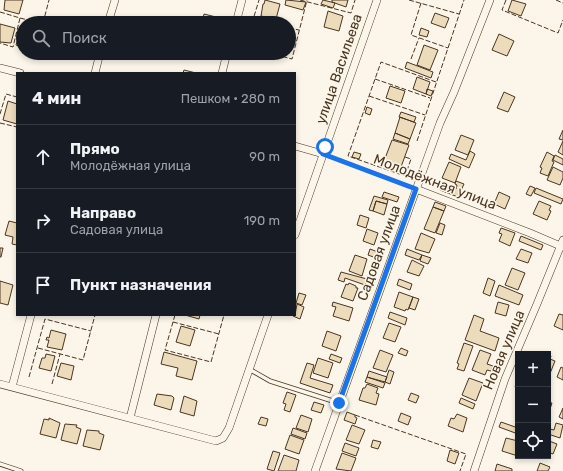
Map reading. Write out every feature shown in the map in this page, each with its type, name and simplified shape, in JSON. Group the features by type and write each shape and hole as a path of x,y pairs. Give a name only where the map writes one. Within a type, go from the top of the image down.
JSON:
{"street":[{"path":"110,16 115,0"},
{"path":"238,16 242,0"},
{"name":"улица Васильева","path":"296,232 377,0"},
{"name":"Садовая улица","path":"315,471 416,189 490,0"},
{"path":"95,72 98,60"},
{"path":"222,72 225,60"},
{"path":"0,68 16,72"},
{"path":"296,146 324,150"},
{"name":"Молодёжная улица","path":"416,189 562,244"},
{"name":"Новая улица","path":"474,471 504,379 562,244"},
{"path":"12,387 31,316"},
{"path":"130,418 156,316"},
{"path":"0,384 216,441 223,438 229,428 268,316"}],"lane":[{"path":"249,369 270,381 339,403"},
{"path":"0,464 20,471"}],"path":[{"name":"Молодёжная улица","path":"324,150 416,189"}],"building":[{"path":"5,0 23,0 19,14 4,10"},
{"path":"265,0 280,4 277,16 261,16"},
{"path":"286,0 306,2 303,10 285,5"},
{"path":"323,0 335,3 333,8 321,4"},
{"path":"332,0 348,0 346,7 332,2"},
{"path":"512,0 526,4 521,16 508,11"},
{"path":"328,11 343,16 339,31 324,27"},
{"path":"435,13 449,18 445,28 431,23"},
{"path":"0,24 15,28 11,43 0,42"},
{"path":"421,28 429,31 427,37 419,35"},
{"path":"499,34 514,41 507,56 492,50"},
{"path":"424,45 438,50 430,70 417,65"},
{"path":"407,62 433,72 431,78 405,68"},
{"path":"417,77 430,82 426,94 413,89"},
{"path":"390,86 405,91 401,103 386,98"},
{"path":"427,89 433,91 431,96 426,94"},
{"path":"504,92 515,97 508,112 497,108"},
{"path":"8,101 16,104 16,124 3,120"},
{"path":"367,107 372,109 370,115 365,113"},
{"path":"401,112 416,117 414,122 399,117"},
{"path":"400,117 416,123 410,139 395,133"},
{"path":"563,130 563,140 559,139"},
{"path":"395,133 410,139 408,144 393,139"},
{"path":"461,135 474,140 468,155 455,150"},
{"path":"392,140 409,145 401,167 384,161"},
{"path":"563,141 563,155 558,152"},
{"path":"470,151 475,154 469,168 449,159 451,154 466,160"},
{"path":"354,152 361,154 359,159 352,157"},
{"path":"547,152 554,156 552,161 554,162 548,176 540,173 542,168 540,167"},
{"path":"555,155 563,159 563,165 553,160"},
{"path":"449,162 461,167 455,183 442,178"},
{"path":"553,167 563,172 563,178 560,185 547,180"},
{"path":"456,181 464,184 458,197 440,190 442,184 456,189"},
{"path":"530,186 535,188 531,196 526,194"},
{"path":"536,188 563,199 561,204 534,193"},
{"path":"384,192 399,197 397,202 382,197"},
{"path":"499,192 510,197 505,209 494,204"},
{"path":"374,196 388,200 387,204 376,201 373,211 369,210"},
{"path":"376,201 387,204 384,215 373,211"},
{"path":"539,201 551,206 549,210 551,211 547,220 533,214"},
{"path":"435,202 446,206 444,211 433,207"},
{"path":"433,207 444,211 435,233 424,229"},
{"path":"360,215 369,218 366,228 357,225"},
{"path":"9,221 16,223 16,245 12,244 13,237 5,235"},
{"path":"440,223 445,225 442,235 436,233"},
{"path":"501,228 515,233 510,246 499,241 502,234 499,233"},
{"path":"367,229 378,233 374,245 363,241"},
{"path":"421,233 435,239 429,253 415,249"},
{"path":"521,236 543,245 541,250 519,241"},
{"path":"0,248 3,248 1,257 0,257"},
{"path":"370,249 378,252 376,258 368,255"},
{"path":"407,249 422,255 419,260 405,255"},
{"path":"521,249 532,253 528,263 516,259"},
{"path":"355,255 367,259 362,276 349,271"},
{"path":"422,255 431,258 428,264 420,261"},
{"path":"412,260 424,266 419,276 407,272"},
{"path":"512,268 525,273 518,290 505,285"},
{"path":"341,272 367,279 365,285 345,278 344,282 338,280"},
{"path":"488,278 495,281 490,296 483,293"},
{"path":"399,279 412,284 410,290 397,285"},
{"path":"0,281 13,285 8,305 0,303"},
{"path":"349,283 358,288 353,301 341,297 346,284 348,285"},
{"path":"499,285 523,295 519,305 495,296"},
{"path":"399,292 413,297 408,310 406,309 405,311 394,307"},
{"path":"299,293 306,295 302,305 296,303"},
{"path":"413,297 419,299 415,310 409,308"},
{"path":"333,302 353,308 349,321 333,316 336,307 332,306"},
{"path":"498,302 509,305 506,316 495,313"},
{"path":"297,304 304,307 300,319 293,316 296,316"},
{"path":"390,312 407,318 405,325 388,318"},
{"path":"559,314 563,315 563,330 554,326"},
{"path":"474,315 484,319 480,331 499,338 495,351 465,340"},
{"path":"188,316 200,316 199,319"},
{"path":"389,323 401,327 395,342 383,338"},
{"path":"181,326 195,330 190,346 176,342"},
{"path":"51,330 66,334 62,350 47,347 49,340 46,340 47,337 49,338"},
{"path":"327,331 341,336 336,351 322,346"},
{"path":"464,343 473,346 464,371 457,369 459,364 457,363"},
{"path":"401,348 408,351 406,356 398,353"},
{"path":"380,350 393,355 386,372 373,368"},
{"path":"480,350 491,354 487,364 493,366 491,371 487,370 485,375 472,370"},
{"path":"164,352 197,361 192,380 176,376 178,368 161,364"},
{"path":"46,354 55,356 51,371 39,368 42,358 45,358"},
{"path":"331,354 342,358 340,363 329,359"},
{"path":"318,358 333,363 328,378 313,373"},
{"path":"551,359 555,361 551,371"},
{"path":"61,363 74,366 71,380 57,376"},
{"path":"307,363 314,365 310,378 333,385 330,393 300,383"},
{"path":"561,367 563,368 563,380 557,377"},
{"path":"389,370 394,372 390,384 385,382"},
{"path":"369,371 387,377 385,382 367,377"},
{"path":"367,377 385,383 383,388 365,382"},
{"path":"469,378 483,383 476,401 462,395"},
{"path":"367,384 378,388 376,393 379,394 376,405 359,400 363,388 365,388"},
{"path":"287,392 296,395 290,412 284,410 286,404 283,403"},
{"path":"411,393 419,396 416,403 408,400"},
{"path":"157,394 172,396 174,398 171,410 154,405"},
{"path":"184,396 197,401 194,416 180,412"},
{"path":"461,398 475,404 473,409 459,403"},
{"path":"314,402 324,405 321,413 311,410"},
{"path":"563,408 563,419 559,417"},
{"path":"347,412 355,415 357,418 355,424 344,420"},
{"path":"401,413 411,417 408,425 398,421"},
{"path":"457,414 467,418 463,432 448,426 451,418 454,419"},
{"path":"301,415 312,419 308,432 296,428"},
{"path":"261,417 268,419 266,426 258,424"},
{"path":"49,418 60,423 56,438 40,434 44,419 49,420"},
{"path":"501,422 515,427 515,433 499,427"},
{"path":"556,423 563,425 560,438 551,435 551,429 554,430"},
{"path":"65,424 77,425 76,427 81,429 77,444 61,440"},
{"path":"352,425 365,430 359,444 346,440"},
{"path":"293,428 307,433 305,439 291,434"},
{"path":"87,430 99,431 99,433 104,435 100,450 83,446"},
{"path":"290,435 304,440 299,454 285,449"},
{"path":"506,438 515,440 515,455 502,451"},
{"path":"373,440 381,442 378,449 371,447"},
{"path":"551,442 557,444 553,454 551,453"},
{"path":"345,443 359,448 356,456 342,451"},
{"path":"450,450 459,453 455,464 447,461"},
{"path":"273,451 280,453 274,471 267,469"},
{"path":"342,453 356,458 351,471 336,469"},
{"path":"284,455 299,460 296,471 278,471"},
{"path":"540,463 550,467 548,471 537,471"},
{"path":"497,464 512,469 512,471 495,471"}],"fence":[{"path":"45,16 49,0"},
{"path":"254,16 259,0"},
{"path":"300,0 351,13 355,0"},
{"path":"296,43 307,0"},
{"path":"409,0 459,14"},
{"path":"417,141 464,0"},
{"path":"506,0 502,10 558,33 563,20"},
{"path":"556,0 563,3"},
{"path":"421,3 411,35 448,48"},
{"path":"0,12 16,17"},
{"path":"0,43 13,47 16,35"},
{"path":"411,59 419,38"},
{"path":"405,157 411,159 405,176 348,156 381,62 436,82"},
{"path":"375,79 430,98"},
{"path":"0,114 6,94 16,97"},
{"path":"369,96 425,115"},
{"path":"0,123 16,127"},
{"path":"38,348 83,360 95,316"},
{"path":"175,316 165,350 211,362 224,316"},
{"path":"29,377 45,319 91,331"},
{"path":"173,322 219,334"},
{"path":"52,384 60,354"},
{"path":"355,415 466,454 460,471"}],"route":[{"path":"325,147 323,154 416,189 339,403"}]}
